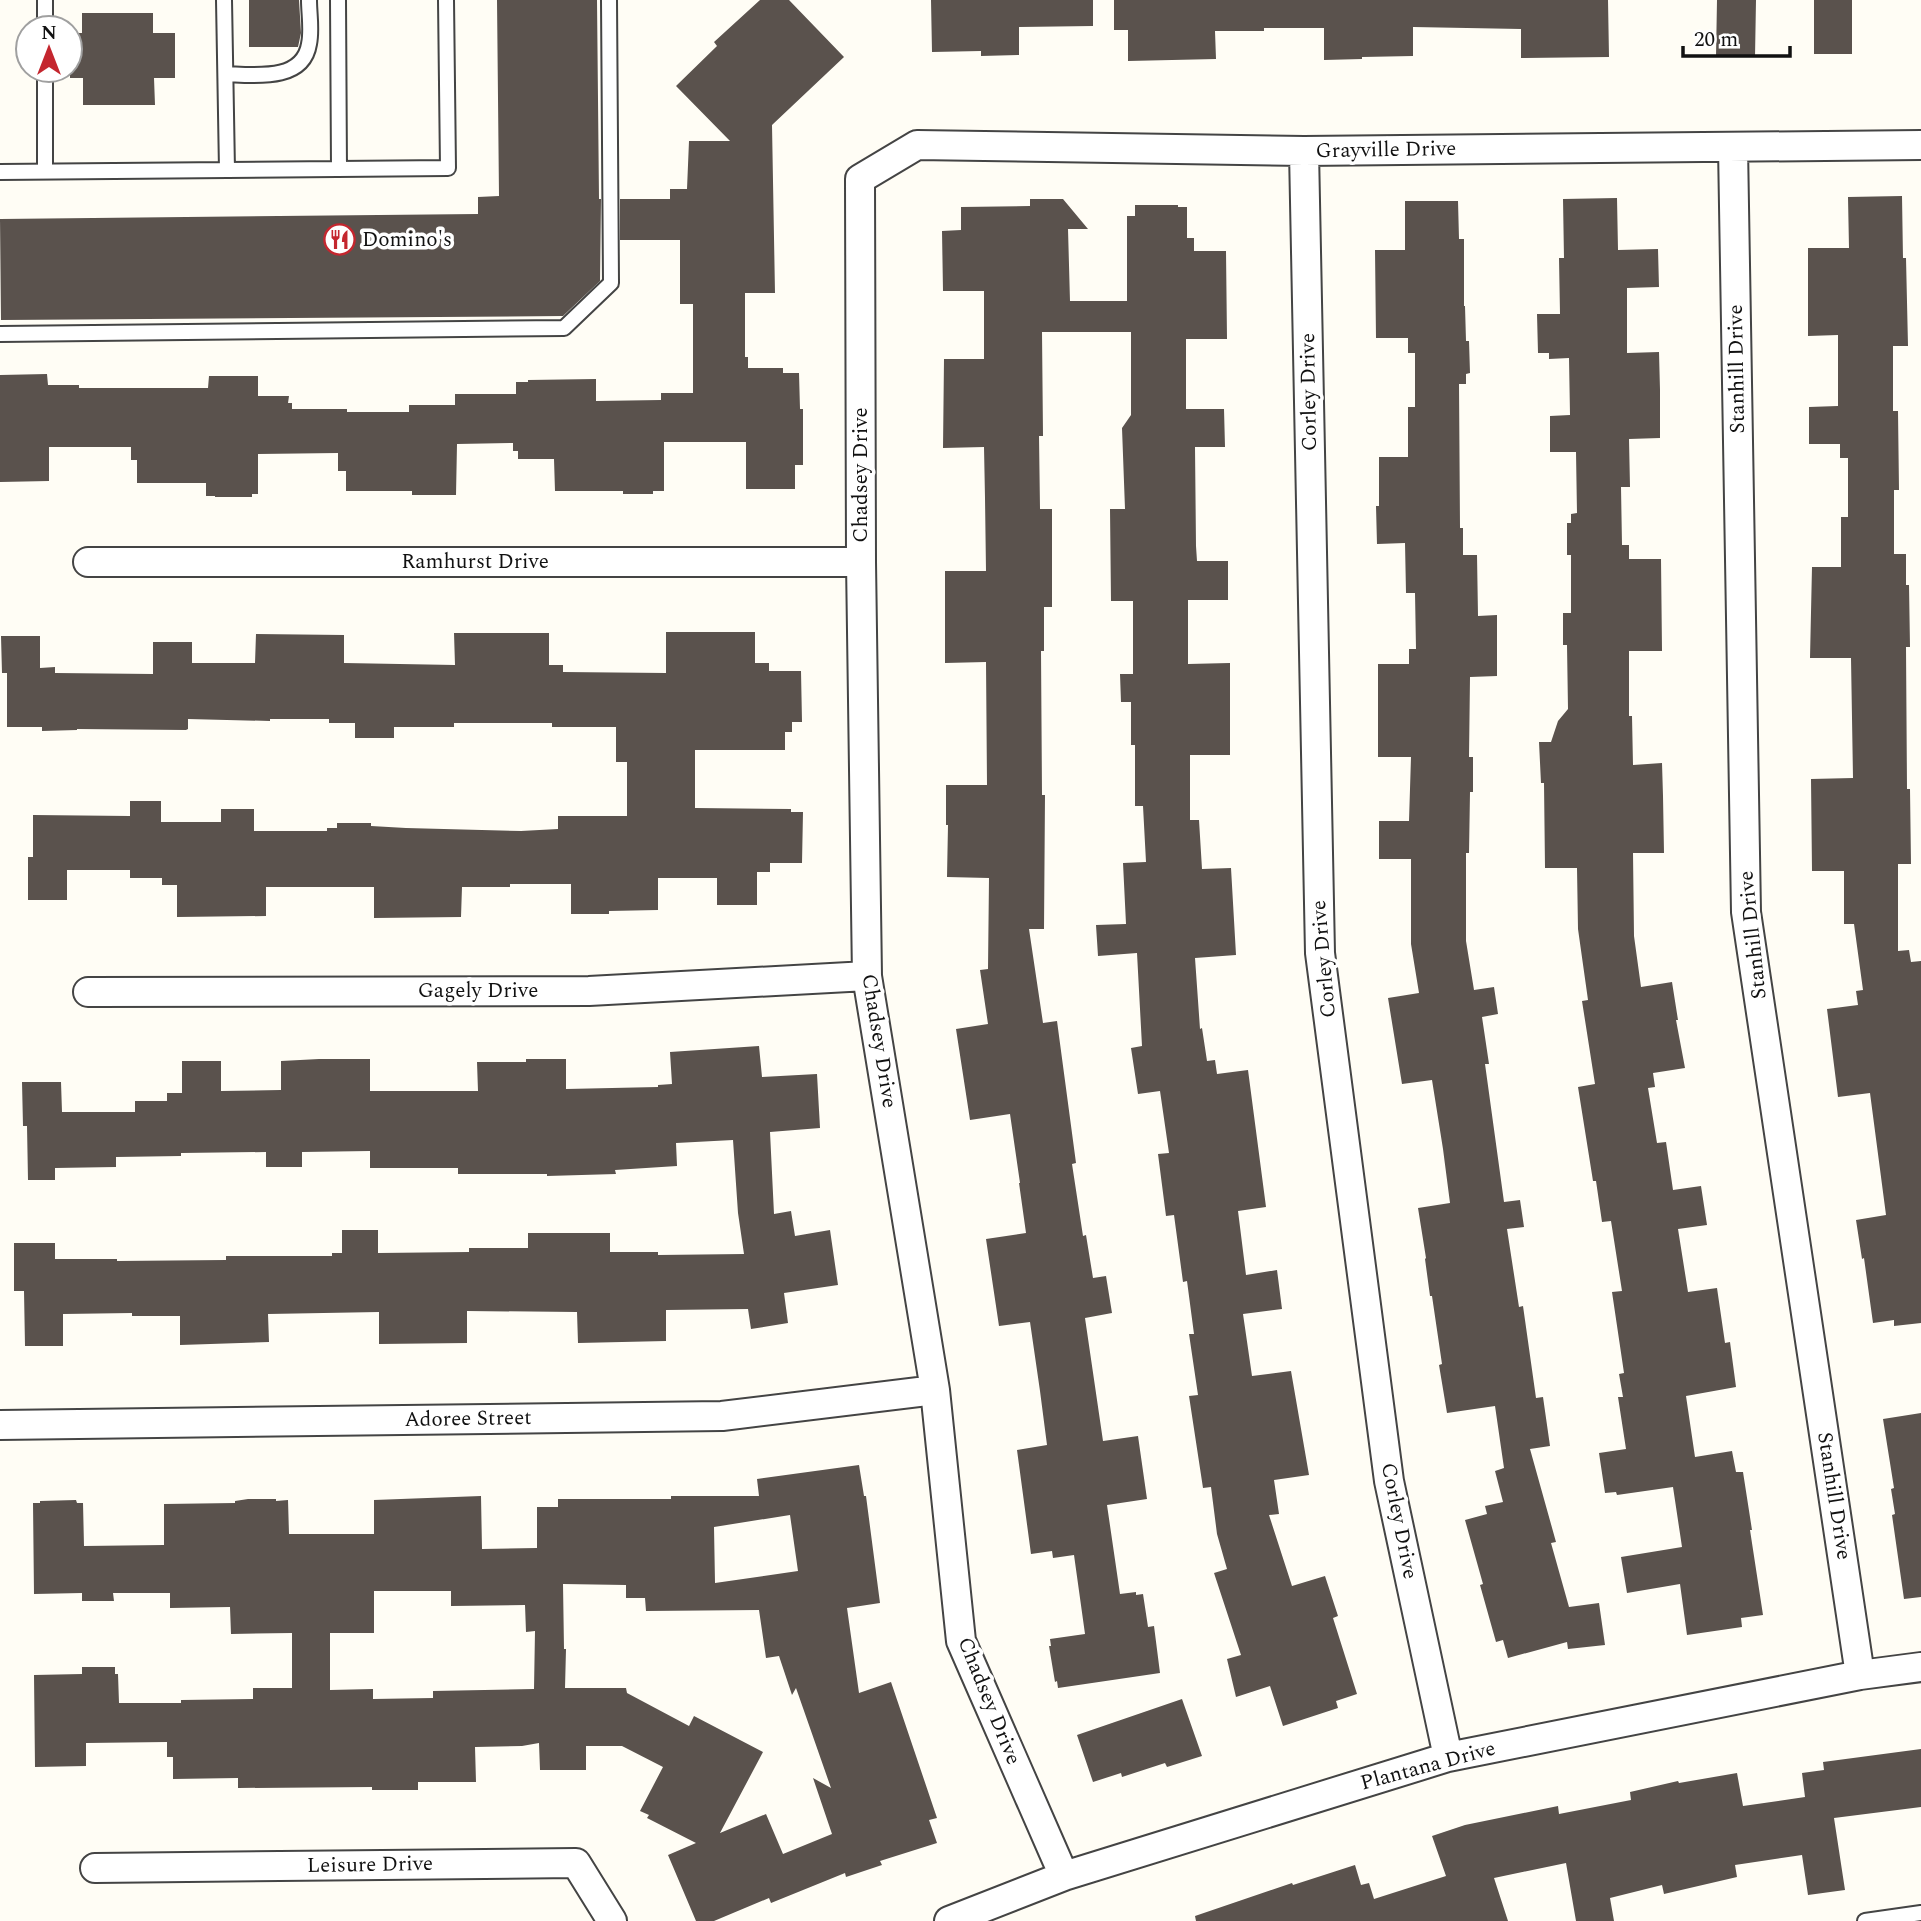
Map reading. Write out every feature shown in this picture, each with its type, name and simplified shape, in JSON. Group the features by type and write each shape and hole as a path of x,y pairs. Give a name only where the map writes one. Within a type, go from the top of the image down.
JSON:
{"street":[{"name":"Grayville Drive","path":"860,179 917,145 1304,151 1921,145"},
{"name":"Stanhill Drive","path":"1734,147 1746,912 1860,1675"},
{"name":"Corley Drive","path":"1304,151 1320,953 1389,1481 1448,1757"},
{"name":"Chadsey Drive","path":"860,179 867,976 934,1390 961,1640 1064,1876"},
{"name":"Ramhurst Drive","path":"88,562 862,562"},
{"name":"Gagely Drive","path":"88,992 589,991 867,976"},
{"name":"Adoree Street","path":"0,1425 722,1416 934,1390"},
{"name":"Plantana Drive","path":"949,1921 1064,1876 1448,1757 1860,1675 1921,1667"},
{"name":"Leisure Drive","path":"95,1868 576,1863 612,1921"}],"lane":[{"path":"224,0 228,170"},
{"path":"226,74 269,75 288,71 303,59 309,45 309,0"},
{"path":"338,0 339,169"},
{"path":"0,172 448,168 446,0"},
{"path":"0,334 564,328 611,284 609,0"},
{"path":"45,84 45,172"},
{"path":"1865,1921 1921,1913"}],"building":[{"path":"249,0 299,0 301,33 298,47 249,47"},
{"path":"497,0 597,0 600,281 563,316 1,320 0,219 478,214 478,197 499,196"},
{"path":"760,0 789,0 844,57 772,125 775,293 745,293 745,357 748,357 748,368 783,368 783,373 799,373 800,409 803,409 803,465 795,465 795,489 746,489 746,442 664,442 664,491 653,491 653,494 555,491 554,459 518,459 518,451 513,451 513,443 457,444 456,495 412,495 412,491 346,491 346,471 338,471 338,453 258,454 258,494 252,494 252,497 206,496 206,483 137,483 137,460 131,460 131,447 49,447 49,481 0,482 0,375 47,374 48,385 79,385 79,388 208,388 209,376 258,376 258,396 289,396 288,403 292,403 292,409 347,409 347,412 409,412 409,405 455,405 455,394 516,394 516,382 528,380 596,379 596,401 661,400 661,393 693,393 693,304 680,304 680,240 620,240 620,199 670,199 670,189 687,189 689,141 730,141 676,86 717,46 714,42"},
{"path":"931,0 1093,0 1093,26 1019,27 1019,55 981,56 981,51 932,52"},
{"path":"1114,0 1608,0 1609,57 1521,58 1521,29 1413,27 1413,56 1324,60 1324,28 1264,28 1264,31 1215,31 1216,59 1128,61 1128,30 1114,30"},
{"path":"1717,0 1756,0 1755,57 1716,57"},
{"path":"1814,0 1852,0 1852,54 1814,54"},
{"path":"153,13 153,33 175,33 175,78 154,78 155,105 83,105 82,14"},
{"path":"1902,196 1908,346 1893,346 1893,411 1898,411 1899,490 1894,490 1894,554 1906,554 1906,585 1909,585 1910,647 1906,647 1907,789 1910,789 1911,864 1898,864 1898,951 1909,950 1911,962 1921,961 1921,1323 1894,1326 1894,1320 1873,1323 1856,1220 1886,1215 1870,1093 1838,1097 1827,1009 1858,1005 1856,991 1863,990 1854,924 1844,924 1844,871 1812,871 1811,779 1853,778 1851,658 1810,658 1812,567 1841,567 1841,517 1848,517 1848,458 1840,458 1840,444 1809,444 1809,407 1838,406 1838,335 1808,336 1808,248 1849,248 1848,197"},
{"path":"1617,198 1618,250 1658,249 1659,287 1627,288 1627,353 1659,352 1660,390 1660,438 1629,439 1630,487 1621,487 1622,545 1629,545 1629,559 1661,559 1662,651 1629,651 1629,716 1632,716 1633,765 1662,763 1664,853 1633,853 1634,936 1641,987 1672,982 1685,1068 1653,1073 1655,1087 1648,1088 1657,1143 1666,1142 1673,1190 1701,1186 1707,1225 1678,1229 1688,1292 1717,1288 1725,1343 1730,1342 1736,1387 1686,1396 1695,1457 1732,1451 1736,1472 1743,1472 1763,1615 1741,1618 1742,1627 1687,1635 1680,1584 1627,1593 1621,1557 1682,1547 1673,1487 1617,1495 1616,1492 1605,1493 1599,1453 1626,1449 1618,1397 1623,1397 1619,1374 1624,1373 1612,1292 1622,1291 1611,1221 1602,1222 1596,1181 1593,1181 1578,1087 1595,1084 1582,1001 1588,1000 1578,929 1577,868 1545,868 1544,783 1541,783 1539,742 1551,742 1558,721 1568,709 1567,645 1563,645 1563,613 1571,613 1571,555 1567,555 1567,523 1571,523 1571,514 1577,513 1576,452 1550,452 1550,416 1570,415 1569,358 1549,359 1549,353 1538,353 1537,314 1560,314 1559,258 1564,258 1563,199"},
{"path":"1030,199 1063,199 1088,229 1068,229 1070,301 1127,301 1127,216 1135,216 1135,205 1187,207 1187,238 1194,238 1194,251 1226,251 1227,339 1186,339 1186,409 1224,409 1225,447 1195,447 1197,561 1228,561 1228,600 1188,600 1188,664 1230,663 1230,755 1190,755 1190,820 1199,820 1202,869 1231,868 1236,955 1195,958 1200,1029 1202,1028 1207,1061 1215,1060 1217,1074 1248,1070 1266,1207 1238,1211 1246,1275 1277,1270 1282,1309 1243,1314 1252,1376 1291,1371 1309,1475 1274,1480 1279,1514 1269,1515 1292,1586 1325,1576 1338,1616 1333,1618 1357,1694 1336,1701 1338,1708 1283,1726 1270,1686 1236,1697 1227,1659 1241,1655 1214,1573 1227,1569 1217,1534 1211,1487 1203,1488 1189,1396 1198,1395 1189,1334 1194,1334 1187,1281 1183,1282 1174,1215 1166,1216 1158,1154 1169,1153 1160,1091 1138,1094 1131,1048 1142,1046 1137,953 1098,956 1096,925 1126,924 1123,863 1146,862 1143,806 1135,806 1135,745 1131,745 1131,702 1121,702 1120,674 1133,674 1133,601 1111,601 1110,509 1125,509 1122,428 1131,415 1131,332 1042,332 1043,436 1039,436 1040,509 1052,509 1052,607 1044,607 1044,651 1041,651 1042,795 1045,795 1044,929 1029,929 1043,1023 1057,1021 1076,1163 1072,1164 1083,1236 1086,1235 1093,1278 1106,1276 1112,1313 1085,1318 1103,1441 1138,1436 1147,1499 1107,1505 1120,1594 1143,1594 1148,1627 1154,1626 1160,1673 1058,1688 1049,1646 1050,1639 1085,1634 1074,1555 1053,1558 1052,1551 1031,1554 1017,1450 1047,1445 1040,1391 1030,1322 999,1326 986,1239 1026,1233 1020,1183 1010,1114 970,1120 956,1029 988,1024 980,970 988,969 989,878 947,877 946,825 946,785 987,785 986,662 945,663 945,571 986,571 985,498 984,447 943,448 944,359 984,359 984,291 943,291 942,231 961,230 961,207 1030,206"},
{"path":"1405,201 1458,201 1459,239 1464,239 1464,306 1470,373 1466,374 1466,384 1459,384 1460,528 1463,528 1463,555 1477,555 1478,616 1497,615 1497,676 1470,677 1469,757 1473,757 1473,792 1470,792 1469,853 1466,853 1466,941 1474,990 1494,987 1498,1014 1482,1017 1489,1064 1485,1064 1504,1202 1520,1200 1524,1227 1507,1229 1519,1307 1523,1306 1536,1398 1543,1397 1550,1446 1530,1449 1556,1542 1551,1543 1569,1607 1599,1603 1605,1645 1568,1649 1567,1642 1508,1658 1503,1640 1496,1642 1465,1520 1487,1514 1485,1506 1503,1502 1495,1471 1504,1468 1495,1406 1447,1413 1418,1208 1450,1203 1443,1149 1432,1080 1402,1084 1388,998 1419,993 1411,944 1411,859 1379,859 1379,821 1409,821 1411,757 1378,757 1378,664 1409,664 1409,649 1416,649 1415,593 1406,593 1405,543 1377,544 1376,506 1379,506 1379,457 1408,457 1408,407 1415,407 1415,353 1408,353 1408,338 1376,338 1375,250 1405,250"},
{"path":"666,632 755,632 755,663 769,663 769,671 801,671 802,722 792,722 792,732 785,732 785,750 695,750 695,808 791,809 791,812 803,812 802,863 770,863 770,872 757,872 757,905 717,905 717,878 658,878 658,910 609,911 609,914 571,914 571,884 510,884 510,887 462,887 461,917 374,918 374,887 266,887 266,916 177,917 177,885 162,885 162,878 130,878 130,870 67,870 67,900 28,900 28,857 33,857 33,815 130,816 130,801 161,801 161,822 221,822 221,809 254,809 254,831 327,831 327,828 337,828 337,823 371,823 371,826 406,828 521,831 558,829 558,816 627,816 627,762 616,762 616,727 552,727 552,723 454,723 454,727 394,727 394,738 355,738 355,723 329,723 329,719 188,719 186,730 42,731 42,727 7,727 7,673 2,673 1,636 40,636 40,668 55,667 55,673 153,674 153,642 192,642 192,663 255,663 256,634 344,635 344,663 455,665 454,633 549,633 549,665 563,665 563,672 666,673"},
{"path":"759,1046 762,1077 817,1074 820,1128 770,1132 774,1214 791,1211 795,1236 830,1230 838,1285 784,1293 788,1323 751,1329 748,1309 666,1310 666,1341 578,1343 577,1312 467,1311 467,1343 379,1344 379,1312 268,1314 269,1342 180,1345 180,1316 132,1316 132,1313 63,1314 63,1346 25,1346 24,1291 14,1291 14,1243 55,1243 55,1259 226,1260 226,1256 332,1256 332,1253 342,1253 342,1230 378,1230 378,1253 528,1248 528,1233 610,1233 610,1252 658,1252 658,1255 744,1254 733,1140 676,1143 677,1166 615,1170 616,1174 458,1174 458,1168 370,1168 370,1151 302,1152 302,1167 266,1167 266,1152 116,1157 116,1167 55,1168 55,1180 28,1180 27,1126 23,1126 22,1082 61,1082 62,1112 135,1112 135,1101 167,1101 167,1093 182,1093 182,1061 221,1061 221,1091 281,1090 281,1061 319,1059 370,1059 370,1091 478,1091 477,1062 526,1062 526,1059 566,1059 566,1089 658,1087 672,1084 670,1052"},
{"path":"1921,1413 1921,1597 1904,1599 1892,1515 1895,1514 1891,1489 1894,1488 1883,1419"},
{"path":"859,1465 866,1496 880,1603 847,1608 859,1693 891,1682 937,1818 929,1820 937,1843 880,1861 882,1865 846,1877 845,1873 771,1903 769,1898 714,1921 696,1921 668,1855 696,1843 647,1818 649,1815 640,1811 663,1767 622,1746 586,1746 586,1770 540,1770 539,1743 475,1747 476,1782 418,1782 418,1790 372,1790 372,1787 238,1788 238,1778 173,1779 173,1757 167,1757 167,1742 86,1743 86,1766 35,1767 34,1675 82,1674 82,1667 115,1667 115,1674 118,1674 119,1703 253,1699 253,1688 292,1688 292,1633 231,1634 230,1607 170,1608 170,1593 113,1593 114,1601 82,1601 82,1593 34,1594 33,1503 76,1500 77,1503 83,1503 84,1546 164,1545 164,1504 235,1503 248,1499 288,1500 289,1534 374,1534 374,1500 481,1496 482,1549 537,1548 537,1507 558,1507 558,1499 759,1496 757,1479","holes":["790,1515 798,1571 715,1583 714,1527","563,1584 626,1585 626,1598 645,1598 646,1611 759,1610 766,1658 779,1656 792,1695 796,1688 831,1788 813,1778 832,1834 783,1854 766,1814 720,1833 763,1752 694,1716 689,1726 627,1693 626,1688 565,1688","374,1591 451,1591 451,1606 525,1605 526,1632 535,1631 534,1689 433,1691 433,1698 373,1699 373,1689 330,1690 330,1633 374,1633"]},
{"path":"1182,1699 1202,1756 1167,1767 1165,1763 1122,1777 1121,1773 1093,1782 1077,1735"},
{"path":"1921,1749 1921,1807 1834,1818 1845,1890 1808,1895 1802,1855 1735,1865 1737,1877 1664,1894 1662,1885 1610,1898 1614,1921 1576,1921 1566,1863 1494,1878 1508,1921 1196,1921 1195,1916 1355,1865 1361,1885 1369,1883 1374,1899 1446,1876 1432,1836 1465,1825 1558,1806 1559,1814 1631,1800 1630,1792 1678,1781 1679,1783 1737,1773 1743,1806 1805,1797 1802,1773 1824,1770 1823,1762"}],"place":[{"name":"Domino's","path":"339,240"}]}
